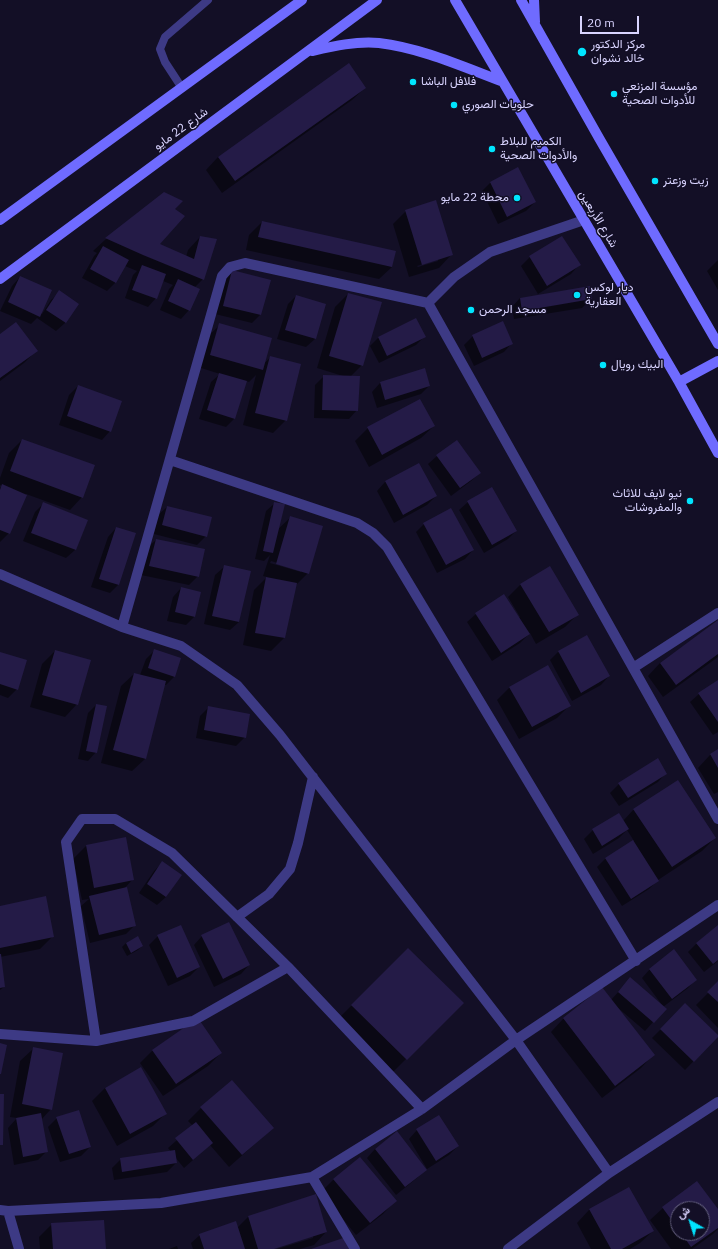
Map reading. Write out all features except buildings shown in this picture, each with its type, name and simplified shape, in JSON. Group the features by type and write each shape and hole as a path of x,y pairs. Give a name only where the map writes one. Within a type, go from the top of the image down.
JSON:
{"main road":[{"path":"0,220 302,0"},
{"name":"شارع 22 مايو","path":"0,279 377,0"},
{"name":"شارع الأربعين","path":"455,0 501,81 679,382 718,453"},
{"path":"521,0 718,344"},
{"path":"534,0 534,24"},
{"path":"307,52 351,43 378,43 423,52 501,81"},
{"path":"679,382 718,361"}],"street":[{"path":"428,304 454,277 490,252 584,220"},
{"path":"122,627 222,276 230,267 245,263 428,304 718,819"},
{"path":"170,460 357,523 373,533 387,547 636,961"},
{"path":"0,574 122,627 180,646 237,685 280,735 516,1040 609,1173"},
{"path":"633,668 718,613"},
{"path":"237,917 269,894 290,869 298,843 313,777"},
{"path":"96,1041 66,842 82,819 115,819 172,853 288,967 422,1109"},
{"path":"19,1249 4,1210 161,1203 312,1177 422,1109 516,1040 718,906"},
{"path":"0,1034 96,1041 193,1021 288,967"},
{"path":"508,1249 609,1173 718,1102"},
{"path":"312,1177 354,1249"}],"lane":[{"path":"182,88 165,62 160,49 164,37 208,0"}],"place":[{"name":"مركز الدكتور خالد نشوان","path":"582,52"},
{"name":"فلافل الباشا","path":"413,82"},
{"name":"مؤسسة المزنعي للأدوات الصحية","path":"614,94"},
{"name":"حلويات الصوري","path":"454,105"},
{"name":"الكميم للبلاط والأدوات الصحية","path":"492,149"},
{"name":"زيت وزعتر","path":"655,181"},
{"name":"محطة 22 مايو","path":"517,198"},
{"name":"ديار لوكس العقارية","path":"577,295"},
{"name":"مسجد الرحمن","path":"471,310"},
{"name":"البيك رويال","path":"603,365"},
{"name":"نيو لايف للاثاث والمفروشات","path":"690,501"}]}
